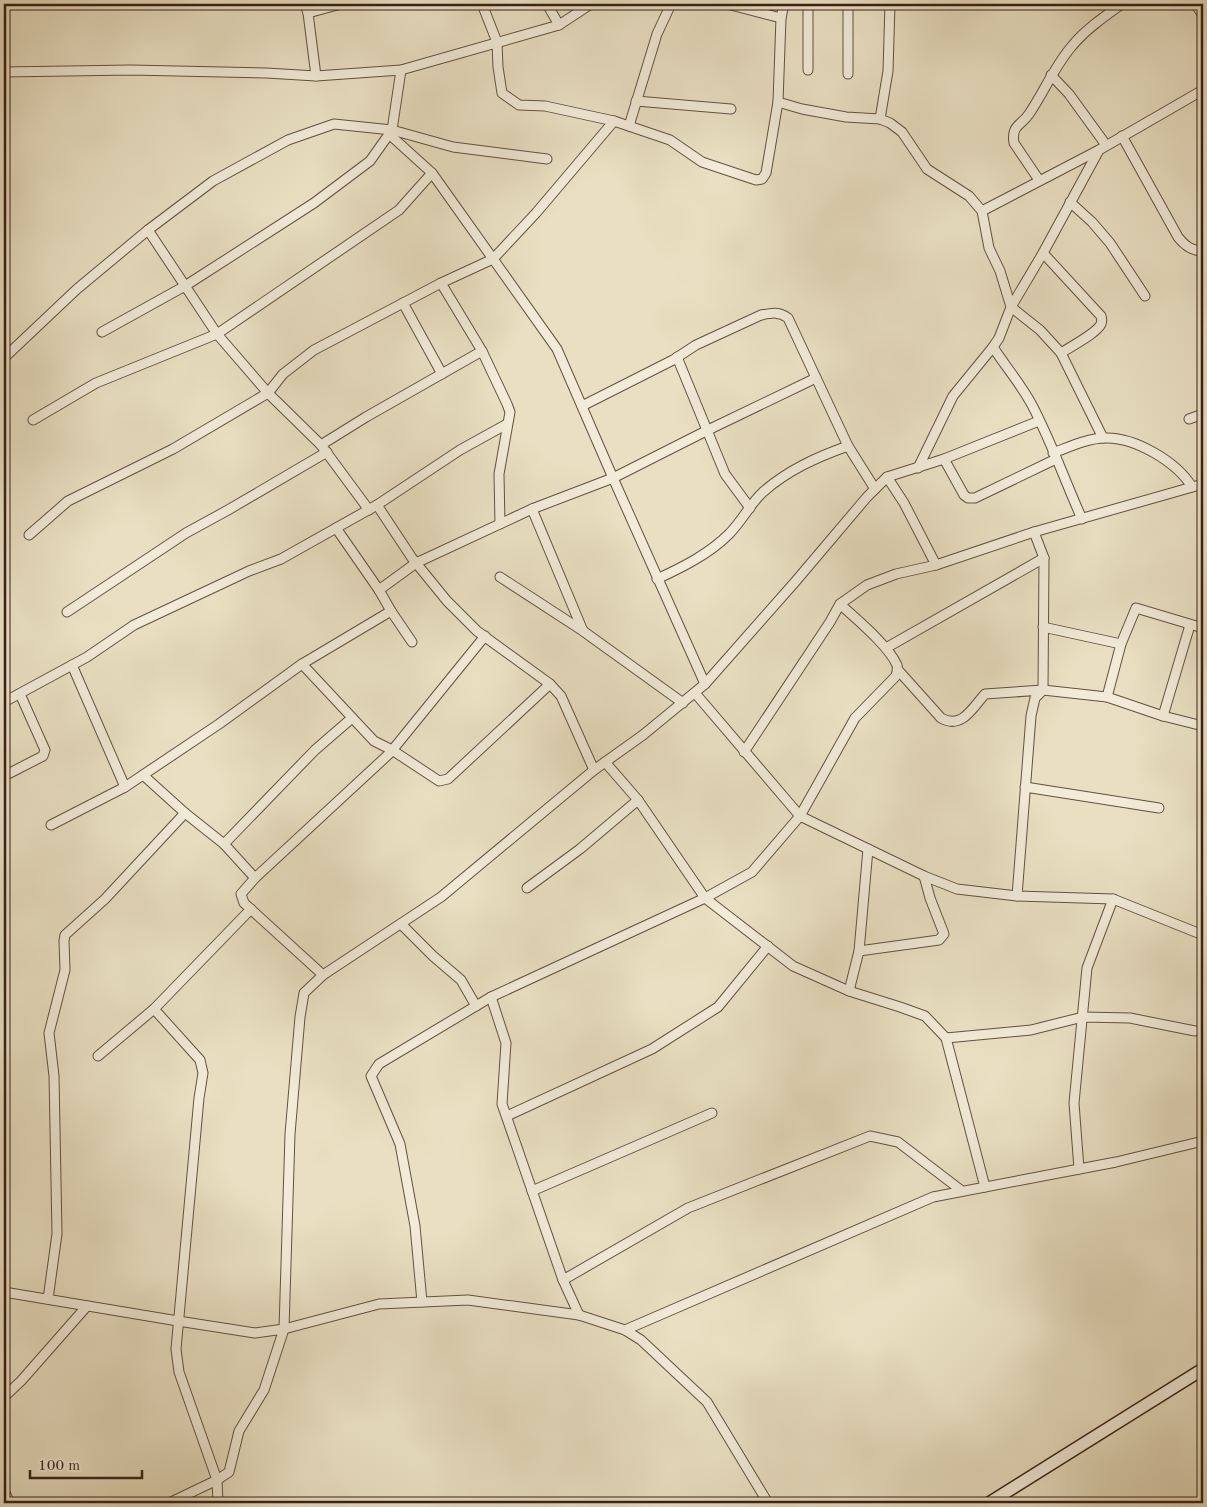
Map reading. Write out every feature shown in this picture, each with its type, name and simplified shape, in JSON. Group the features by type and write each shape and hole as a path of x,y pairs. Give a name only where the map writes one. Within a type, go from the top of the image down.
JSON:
{"street":[{"path":"306,4 316,76"},
{"path":"308,13 341,4"},
{"path":"482,4 498,42 498,67 502,93 519,105 545,106 630,126 670,140 702,162 756,180 762,179 766,173 778,102 781,18 784,4"},
{"path":"547,4 559,26"},
{"path":"4,72 131,70 316,76 401,70 559,26 591,4"},
{"path":"630,126 657,34 671,4"},
{"path":"728,4 781,18"},
{"path":"808,4 808,70"},
{"path":"848,4 848,74"},
{"path":"880,119 888,71 890,4"},
{"path":"1039,180 1014,142 1012,136 1014,128 1028,116 1051,75 1072,45 1095,24 1122,4"},
{"path":"1195,4 1203,16"},
{"path":"102,332 185,286 314,203 370,162 391,132 401,70"},
{"path":"1051,75 1069,94 1103,147"},
{"path":"982,211 1103,147 1203,90"},
{"path":"636,101 731,109"},
{"path":"778,102 802,109 846,117 880,119 890,123 902,132 927,169 969,196 982,211 990,248 1000,271 1011,307 1040,330 1061,353 1103,438"},
{"path":"29,535 68,501 173,449 268,393 283,374 314,350 441,283 493,258 536,213 614,121"},
{"path":"4,358 77,289 148,230 213,181 288,140 334,124 391,132 453,147 547,159"},
{"path":"391,132 432,173 557,349 612,478 705,684"},
{"path":"1122,136 1178,237 1184,245 1193,250 1203,251"},
{"path":"918,468 953,396 999,338 1011,307 1103,147"},
{"path":"33,420 96,383 217,334 399,210 432,173"},
{"path":"1070,202 1092,222 1110,243 1145,296"},
{"path":"148,230 217,334 268,393 324,449 447,601 485,636 550,684 561,696 594,770"},
{"path":"1043,253 1101,316 1102,321 1101,326 1094,332 1061,353"},
{"path":"441,283 482,351 510,412 499,474 500,524"},
{"path":"403,304 442,374"},
{"path":"582,406 677,357 696,345 761,315 772,312 783,314 788,318 848,446 875,489"},
{"path":"993,347 1032,404 1082,519"},
{"path":"67,612 186,533 228,510 324,449 366,417 482,351"},
{"path":"677,357 725,474 750,508"},
{"path":"379,590 416,563 532,509 612,478 816,378"},
{"path":"1189,419 1203,414"},
{"path":"169,1503 217,1480 229,1472 239,1431 264,1390 284,1329 290,1134 300,1017 304,993 323,975 441,897 594,770 643,735 695,693 887,477 944,460 1039,421"},
{"path":"4,702 72,665 134,625 243,574 281,559 373,508 460,450 507,424"},
{"path":"944,460 964,495 968,498 976,498 1077,444 1103,438 1116,438 1147,449 1176,467 1192,488"},
{"path":"657,579 684,566 712,549 728,534 763,493 792,470 818,457 848,446"},
{"path":"887,477 904,504 936,565"},
{"path":"744,752 840,604 867,584 896,574 936,565 1034,532 1203,484"},
{"path":"532,509 583,631"},
{"path":"336,528 412,642"},
{"path":"1017,896 1031,716 1035,698 1043,690 1044,558 1034,532"},
{"path":"886,648 1044,558"},
{"path":"500,577 583,631 683,703"},
{"path":"840,604 886,648 898,670 941,718 947,721 956,722 967,716 985,694 1043,690 1106,697 1163,716 1203,726"},
{"path":"1106,697 1121,644 1136,608 1203,628"},
{"path":"51,825 124,787 219,724 302,664 391,611"},
{"path":"1163,716 1190,625"},
{"path":"1043,628 1121,644"},
{"path":"323,975 250,909 244,903 241,894 255,878 392,750 485,636"},
{"path":"302,664 374,741 392,750 439,781 448,779 550,684"},
{"path":"72,665 124,787"},
{"path":"422,1302 415,1226 400,1144 371,1076 379,1064 491,997 704,898 752,872 800,816 855,718 896,676 898,670"},
{"path":"695,693 800,816 924,876 957,889 1017,896 1113,898 1203,935"},
{"path":"4,776 43,756 45,750 20,694"},
{"path":"224,844 315,750 352,718"},
{"path":"605,762 638,800 704,898 793,966 849,992 924,1016 946,1038 985,1187"},
{"path":"143,775 185,813 224,844 255,878"},
{"path":"1025,787 1160,808"},
{"path":"527,888 580,849 638,800"},
{"path":"48,1299 57,1234 54,1086 49,1033 65,970 65,935 105,899 185,813"},
{"path":"849,992 858,950 868,849"},
{"path":"858,950 943,938 944,934 924,876"},
{"path":"1079,1169 1074,1103 1087,968 1113,898"},
{"path":"98,1056 154,1009 250,909"},
{"path":"401,924 460,980 476,1006"},
{"path":"506,1116 652,1049 718,1008 768,946"},
{"path":"491,997 506,1043 502,1104 563,1280 579,1315"},
{"path":"154,1009 200,1060 203,1073 199,1098 176,1350 179,1372 217,1480 218,1503"},
{"path":"946,1038 1031,1030 1083,1017 1130,1018 1195,1031"},
{"path":"532,1191 712,1113"},
{"path":"563,1280 688,1208 870,1136 898,1142 962,1191"},
{"path":"626,1330 933,1197 1116,1162 1203,1140"},
{"path":"4,1292 256,1333 284,1329 379,1304 468,1300 579,1315 626,1330 641,1340 707,1402 768,1503"},
{"path":"4,1397 87,1306"},
{"path":"989,1503 1203,1369"},
{"path":"4,1491 10,1503"}]}
